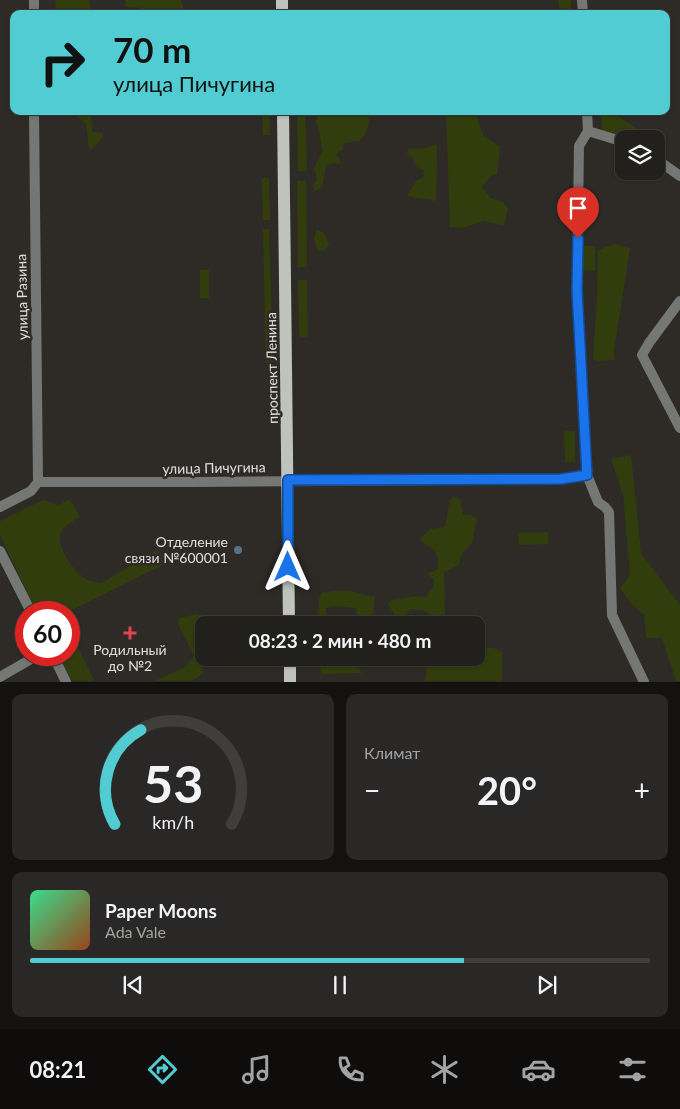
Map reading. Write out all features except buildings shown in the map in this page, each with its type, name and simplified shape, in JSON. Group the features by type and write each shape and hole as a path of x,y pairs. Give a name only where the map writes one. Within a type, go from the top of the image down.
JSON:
{"main road":[{"name":"проспект Ленина","path":"283,115 289,616"},
{"path":"290,666 290,682"}],"street":[{"name":"улица Разина","path":"34,115 38,482"},
{"path":"587,115 588,131 579,146 577,290 587,475 598,502 609,512 612,615 644,682"},
{"path":"588,131 615,139"},
{"path":"665,165 680,176"},
{"path":"680,301 676,315 642,355 680,428"},
{"name":"улица Пичугина","path":"38,482 561,479 587,475"},
{"path":"0,507 32,491 38,482"},
{"path":"0,551 25,601"},
{"path":"0,677 19,666"},
{"path":"58,666 66,682"}],"green space":[{"path":"55,0 89,0 90,10 54,10"},
{"path":"126,0 181,0 184,10 141,10 141,8 125,7"},
{"path":"558,0 571,0 570,10 560,10"},
{"path":"78,115 91,115 92,132 103,133 103,137 92,149 89,149 86,124"},
{"path":"262,115 269,115 270,135 263,135"},
{"path":"297,115 305,115 307,171 298,171"},
{"path":"369,115 369,122 368,129 360,141 344,143 343,149 336,154 341,164 326,165 322,188 314,191 313,185 317,179 314,168 323,150 316,122 317,116"},
{"path":"446,115 476,115 483,136 500,146 497,174 491,176 482,186 490,198 501,201 508,207 504,226 484,221 463,228 450,227"},
{"path":"601,115 616,115 639,130 615,130 615,136 602,131"},
{"path":"437,144 436,199 434,201 407,196 416,181 423,178 424,170 416,167 413,158 407,154 408,149 424,149"},
{"path":"262,178 269,178 270,220 263,220"},
{"path":"297,181 306,181 307,267 298,267"},
{"path":"263,229 269,229 273,364 266,364"},
{"path":"316,230 325,233 329,245 323,251 317,250 314,239"},
{"path":"615,244 630,248 614,351 615,360 597,361 593,359 598,250"},
{"path":"583,246 595,246 595,271 583,270"},
{"path":"200,270 209,270 209,298 200,298"},
{"path":"298,280 307,280 308,337 299,337"},
{"path":"564,431 575,431 575,462 565,462"},
{"path":"631,455 641,553 680,605 680,681 676,681 662,638 646,638 644,615 631,604 620,588 630,575 623,494 611,459"},
{"path":"455,497 460,499 463,515 471,515 477,519 472,543 461,555 459,565 444,572 445,616 431,616 425,611 410,609 407,616 395,616 388,604 390,601 415,596 426,597 433,588 434,580 427,574 438,569 438,559 436,552 422,542 421,538 430,529 445,527 450,500"},
{"path":"70,499 80,517 69,523 61,532 60,538 63,551 71,565 86,579 102,583 156,551 162,554 164,559 161,566 80,606 80,601 31,601 0,535 0,521 43,500 59,505"},
{"path":"548,532 548,544 519,545 518,533"},
{"path":"346,591 375,596 373,616 356,616 356,608 333,606 326,608 326,616 318,616 319,598 322,593"},
{"path":"197,614 213,616 195,616 195,666 202,666 202,674 192,681 155,681 185,667 194,656 178,624 179,618"},
{"path":"485,648 494,648 502,652 502,681 425,681 427,666 485,666"},
{"path":"80,652 95,681 72,681 64,666 80,666"},
{"path":"320,666 357,666 362,673 321,674"}],"place":[{"name":"Отделение связи №600001","path":"238,550"},
{"name":"Родильный до №2","path":"130,633"}],"route":[{"path":"288,567 288,480 561,479 587,475 577,290 578,238"}]}
